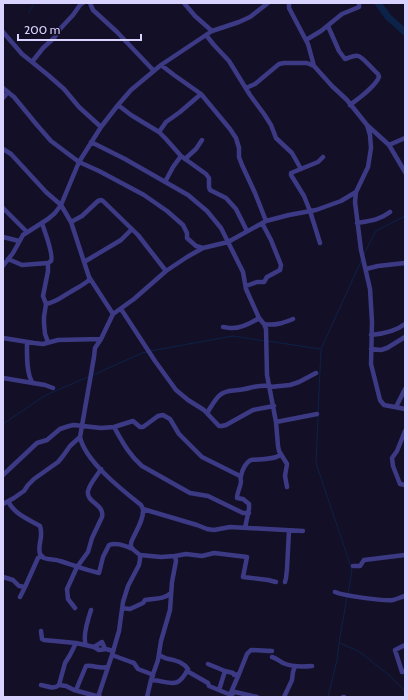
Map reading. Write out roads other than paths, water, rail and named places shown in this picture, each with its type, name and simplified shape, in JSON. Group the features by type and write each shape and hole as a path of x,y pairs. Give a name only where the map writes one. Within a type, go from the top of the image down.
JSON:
{"street":[{"path":"32,62 83,3"},
{"path":"90,3 93,10 154,70"},
{"path":"185,3 194,16 212,31"},
{"path":"3,266 13,253 23,235 42,223 61,205 79,162 91,142 101,127 131,90 154,70 212,31 240,22 250,17 268,3"},
{"path":"288,3 306,40 314,66"},
{"path":"306,40 328,26 342,14 359,6 359,3"},
{"path":"328,26 339,51 345,59 361,56 379,77 377,82 367,92 350,105"},
{"path":"3,32 22,54 64,89 79,107 101,127"},
{"path":"206,35 229,61 271,125 276,138 292,153 301,169"},
{"path":"246,88 255,84 279,64 307,63 314,66 367,125 390,145 405,172"},
{"path":"161,65 201,94 236,138 239,148 239,157 255,193 264,222 281,264 280,270 267,277 264,282 257,282 246,286"},
{"path":"3,88 14,97 51,141 79,162 144,195 167,211 183,225 187,232 187,238 196,246 203,248"},
{"path":"3,98 8,92"},
{"path":"159,132 166,122 201,94"},
{"path":"118,105 131,115 159,132 183,158 206,174 209,178 208,187 210,190 226,198 236,209 247,231"},
{"path":"367,125 370,135 371,148 368,167 356,192 354,202 361,250 370,289 372,322 371,364 380,400 384,405 405,409"},
{"path":"390,145 405,138"},
{"path":"165,182 173,167 196,149 202,140"},
{"path":"91,142 125,159 188,195 207,211 221,228 243,272 246,286 259,318 266,329 267,375 274,406 278,446 287,464 285,476 287,487"},
{"path":"3,149 11,154 46,192 61,205 71,222 90,279 113,314"},
{"path":"320,243 304,196 291,173 318,162 323,157"},
{"path":"303,531 230,527 214,530 143,509 111,480 92,459 81,442 80,437 95,348 113,314 166,271 203,248 228,242 264,222 316,210 341,201 356,192"},
{"path":"71,222 82,216 95,203 101,200 138,235 166,271"},
{"path":"3,208 27,232"},
{"path":"357,223 373,221 384,217 390,212"},
{"path":"42,223 52,256 51,261 48,263 43,296 46,304 44,323 45,334 48,342"},
{"path":"84,262 121,240 132,229"},
{"path":"3,237 19,241"},
{"path":"8,259 22,265 48,263"},
{"path":"366,269 405,263"},
{"path":"46,304 61,299 82,286 90,279"},
{"path":"121,309 176,390 204,410 219,426 222,426 253,410 274,406"},
{"path":"223,327 231,328 245,325 259,318"},
{"path":"264,324 280,324 293,319"},
{"path":"371,335 381,334 401,328 405,324"},
{"path":"371,349 381,350 387,348 405,337"},
{"path":"3,338 43,344 58,340 101,339"},
{"path":"27,342 28,370 30,380 33,383"},
{"path":"207,413 219,396 229,390 239,390 262,385 270,387 290,385 316,373"},
{"path":"3,378 45,385 53,388"},
{"path":"396,407 405,389"},
{"path":"276,422 317,414"},
{"path":"3,475 37,443 47,440 60,429 74,425 101,428 114,427 133,421 140,427 143,427 158,416 163,415 170,419 179,434 202,457 240,476"},
{"path":"114,427 124,446 142,466 190,493 208,496 243,513 249,513"},
{"path":"405,431 397,451 392,458 393,466 400,484 405,485"},
{"path":"3,504 24,491 34,479 58,462 70,446 80,437"},
{"path":"246,528 250,506 237,498 237,493 241,482 240,476 248,461 278,457 281,454"},
{"path":"75,608 68,599 67,589 76,567 88,552 92,538 102,515 97,504 88,496 90,485 101,469"},
{"path":"8,501 15,511 40,526 42,537 39,547 42,556 49,559 62,561 76,567 99,573 108,545 113,543 133,549 140,554 162,557 186,554 202,556 214,553 246,557 243,577 276,582"},
{"path":"133,549 131,542 141,522 144,513 143,509"},
{"path":"285,582 289,531"},
{"path":"41,686 50,688 57,687 59,685 66,686 98,697 119,631 123,602 128,586 139,565 140,554"},
{"path":"353,566 360,566 364,560 405,555"},
{"path":"20,597 38,558 42,556"},
{"path":"147,697 170,610 172,582 176,561 175,556"},
{"path":"3,577 13,580 19,586 25,587"},
{"path":"335,592 350,596 386,600 394,600 405,596"},
{"path":"122,608 130,609 143,603 145,600 163,598 171,593"},
{"path":"86,645 84,642 86,625 91,610"},
{"path":"41,631 42,639 44,640 76,643 94,647 99,650 105,650 134,663 138,669 151,674 152,678 175,683 182,679 187,671"},
{"path":"94,647 102,642 105,650"},
{"path":"59,685 65,663 76,643"},
{"path":"405,645 395,650 402,672 405,671"},
{"path":"230,696 250,650 266,651 283,663 295,666 312,666"},
{"path":"159,655 184,664 188,669 187,671 208,683 209,686 230,696"},
{"path":"208,664 233,673 234,675 239,674"},
{"path":"76,690 86,666 90,665 98,668 108,667"},
{"path":"284,697 292,680 295,666"},
{"path":"219,690 225,671"},
{"path":"230,696 235,692 257,697"}],"waterway":[{"path":"29,13 34,3"},
{"path":"378,3 388,17 405,32"},
{"path":"364,254 376,231 405,216"},
{"path":"318,413 321,349 362,259"},
{"path":"150,351 233,336 265,341"},
{"path":"268,341 320,349"},
{"path":"93,375 147,352"},
{"path":"3,424 46,395 88,377"},
{"path":"318,416 316,463 352,570 348,594"},
{"path":"328,697 337,660 347,597"},
{"path":"340,643 360,652 390,676 405,691"}]}
